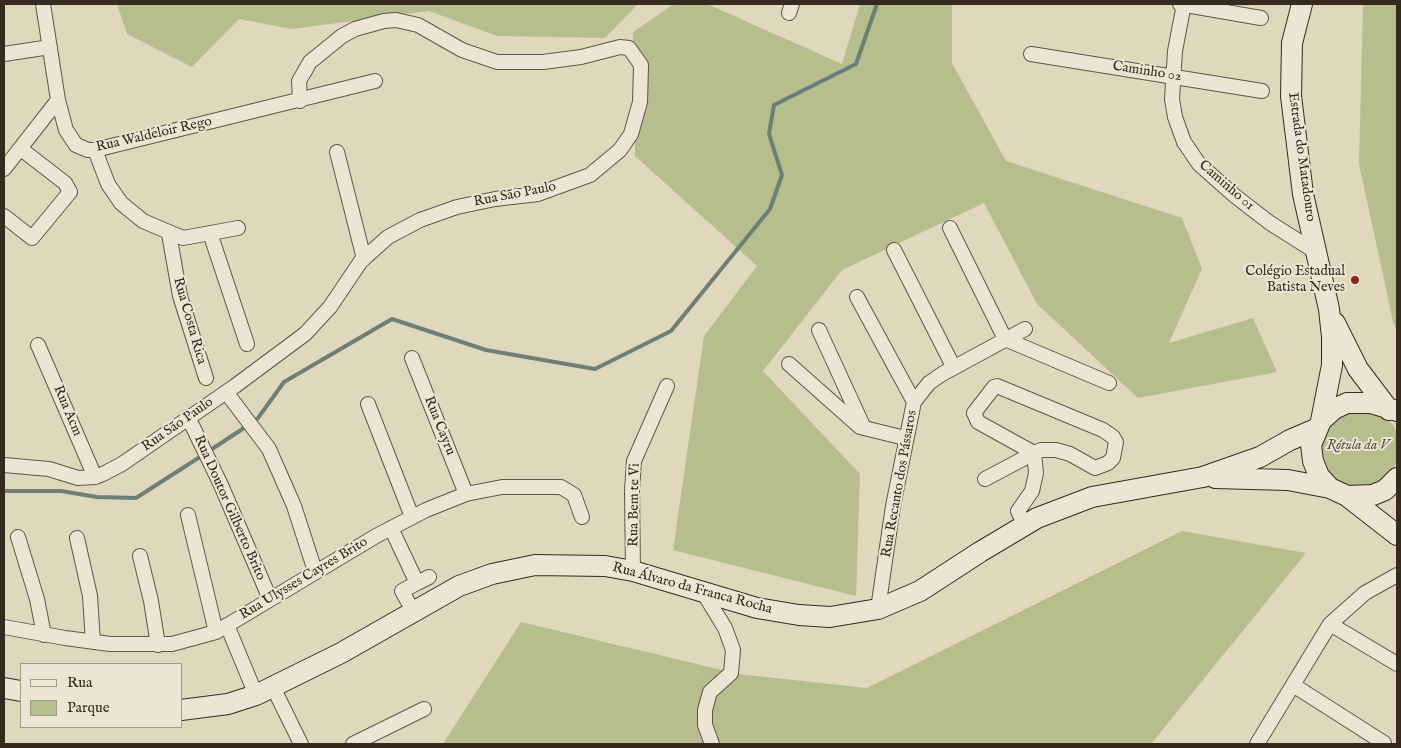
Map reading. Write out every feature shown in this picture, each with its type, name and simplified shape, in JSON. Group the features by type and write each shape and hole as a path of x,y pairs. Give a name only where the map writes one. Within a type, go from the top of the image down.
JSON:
{"main road":[{"name":"Estrada do Matadouro","path":"1302,4 1292,43 1291,96 1303,194 1329,309 1332,364 1318,425 1311,444 1312,461 1319,476 1339,492"},
{"name":"Estrada do Matadouro","path":"1329,309 1358,369 1394,414"},
{"name":"Rua Álvaro da Franca Rocha","path":"182,710 228,704 264,691 341,653 459,586 492,574 535,565 605,566 634,571 757,608 798,615 830,617 878,609 920,591 1037,518 1092,498 1203,477 1260,457 1318,425 1334,409 1352,402 1371,403 1394,414"},
{"name":"Rua Álvaro da Franca Rocha","path":"1203,477 1288,480 1339,492 1373,496 1385,490 1397,478"},
{"path":"1339,492 1397,535"},
{"path":"4,688 20,691"}],"street":[{"name":"Rua Waldeloir Rego","path":"43,4 58,100 70,138 76,145 95,150 375,82"},
{"path":"1182,4 1261,18"},
{"name":"Caminho 01","path":"1182,4 1172,99 1175,117 1184,142 1199,164 1229,192 1270,223 1316,252"},
{"name":"Rua São Paulo","path":"4,465 48,469 78,478 94,477 122,464 274,358 320,319 364,259 388,237 420,220 457,207 496,198 538,194 590,175 620,150 631,134 640,102 641,65 629,48 620,47 544,62 496,62 462,50 418,26 396,20 384,21 355,29 342,36 310,62 299,81 300,101"},
{"path":"4,54 50,47"},
{"name":"Caminho 02","path":"1031,54 1262,92"},
{"path":"4,169 58,100"},
{"path":"4,217 32,238 70,192 69,186 21,149"},
{"path":"95,150 108,184 122,203 143,221 169,234 183,238 238,228"},
{"path":"337,152 364,259"},
{"path":"950,228 1005,339 1109,383"},
{"path":"210,233 247,344"},
{"name":"Rua Costa Rica","path":"169,234 180,296 206,378"},
{"path":"894,250 954,366"},
{"path":"857,297 914,402"},
{"name":"Rua Recanto dos Pássaros","path":"878,609 905,438 914,402 929,383 954,366 1024,329"},
{"path":"819,330 864,428"},
{"name":"Rua Acm","path":"38,345 94,477"},
{"name":"Rua Cayru","path":"412,358 466,494"},
{"path":"789,364 842,413 864,428 905,438"},
{"name":"Rua Bem te Vi","path":"634,571 632,490 634,461 667,386"},
{"path":"985,480 1034,452 1049,450 1063,452 1080,458 1095,468 1108,463 1113,458 1116,442 1103,430 997,386 994,387 974,413 978,422 1034,452"},
{"path":"226,392 268,448 287,488 315,571"},
{"path":"368,404 412,517"},
{"name":"Rua Doutor Gilberto Brito","path":"188,417 270,599"},
{"path":"1025,526 1018,511 1032,491 1036,473 1034,452"},
{"name":"Rua Ulysses Cayres Brito","path":"4,627 93,642 172,644 221,629 315,571 391,528 466,494 511,486 561,487 574,495 582,517"},
{"path":"188,514 221,629 301,744"},
{"path":"391,528 423,580 399,594 413,611"},
{"path":"18,536 44,635"},
{"path":"77,538 90,596 93,642"},
{"path":"140,556 151,601 158,645"},
{"path":"1257,744 1330,624 1365,593 1397,576"},
{"path":"702,592 725,628 732,650 731,673 710,692 705,710 705,725 712,744"},
{"path":"1330,624 1397,664"},
{"path":"1293,685 1384,743"},
{"path":"353,744 424,709"}],"green space":[{"path":"117,4 638,4 605,38 497,36 429,11 292,29 239,19 192,67 127,34"},
{"path":"674,4 707,4 842,64 860,4 952,4 952,63 1006,161 1182,218 1202,269 1169,343 1253,318 1277,372 1138,398 1037,304 984,203 842,270 763,371 860,474 856,596 673,550 704,336 757,266 635,156 633,32"},
{"path":"1363,4 1397,4 1397,329 1394,326 1359,164"},
{"name":"Rótula da V","path":"1340,410 1384,414 1394,426 1397,434 1397,461 1391,473 1378,483 1361,488 1346,485 1332,477 1322,464 1318,448 1321,432"},
{"path":"1182,531 1306,553 1151,744 443,744 521,622 739,674 867,688"}],"waterway":[{"path":"253,422 258,418 284,382 392,319 486,350 595,369 671,331 770,209 782,175 769,134 774,105 856,64 877,4"},
{"path":"209,451 247,426"},
{"path":"4,491 61,491 97,497 136,498 203,455"}],"place":[{"name":"Colégio Estadual Batista Neves","path":"1355,280"}]}
